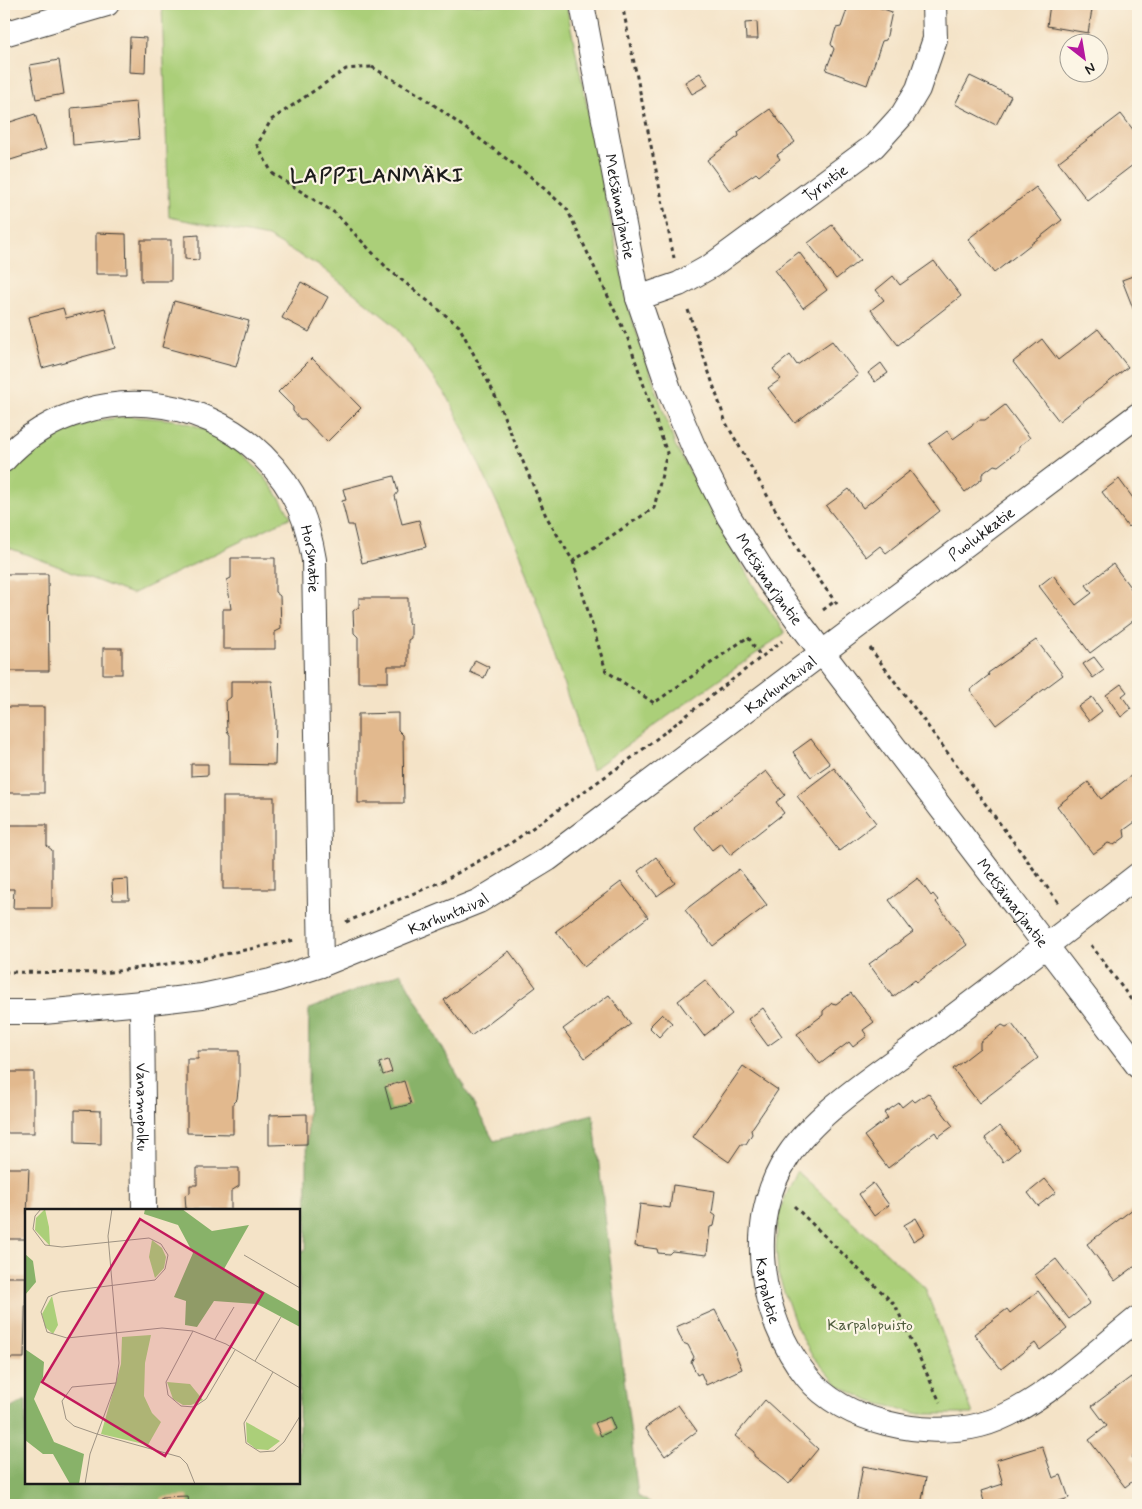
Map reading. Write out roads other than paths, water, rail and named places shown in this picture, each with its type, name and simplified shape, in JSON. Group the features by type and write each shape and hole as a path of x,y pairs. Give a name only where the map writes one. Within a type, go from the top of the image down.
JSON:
{"street":[{"path":"4,34 107,4"},
{"name":"Metsämarjantie","path":"582,4 638,298 670,392 694,448 729,516 769,581 802,626 1138,1066"},
{"name":"Tyrnitie","path":"638,298 679,284 711,266 874,146 903,114 918,88 935,39 934,4"},
{"name":"Horsmatie","path":"4,460 27,439 50,424 74,414 100,406 127,403 155,403 190,411 230,429 252,445 271,464 287,485 300,508 309,534 314,560 321,965"},
{"name":"Puolukkatie","path":"824,653 1138,416"},
{"name":"Karhuntaival","path":"4,1012 43,1012 202,996 272,980 321,965 479,901 548,859 824,653"},
{"path":"1047,945 1138,875"},
{"name":"Karpalotie","path":"1047,945 834,1106 788,1156 773,1185 765,1210 761,1243 763,1271 772,1312 785,1343 808,1378 831,1398 864,1417 901,1427 952,1428 978,1426 1005,1416 1031,1402 1138,1318"},
{"name":"Vanamopolku","path":"142,1003 144,1209"}],"district":[{"name":"LAPPILANMÄKI","path":"377,175"}],"park label":[{"name":"Karpalopuisto","path":"870,1324"}]}
